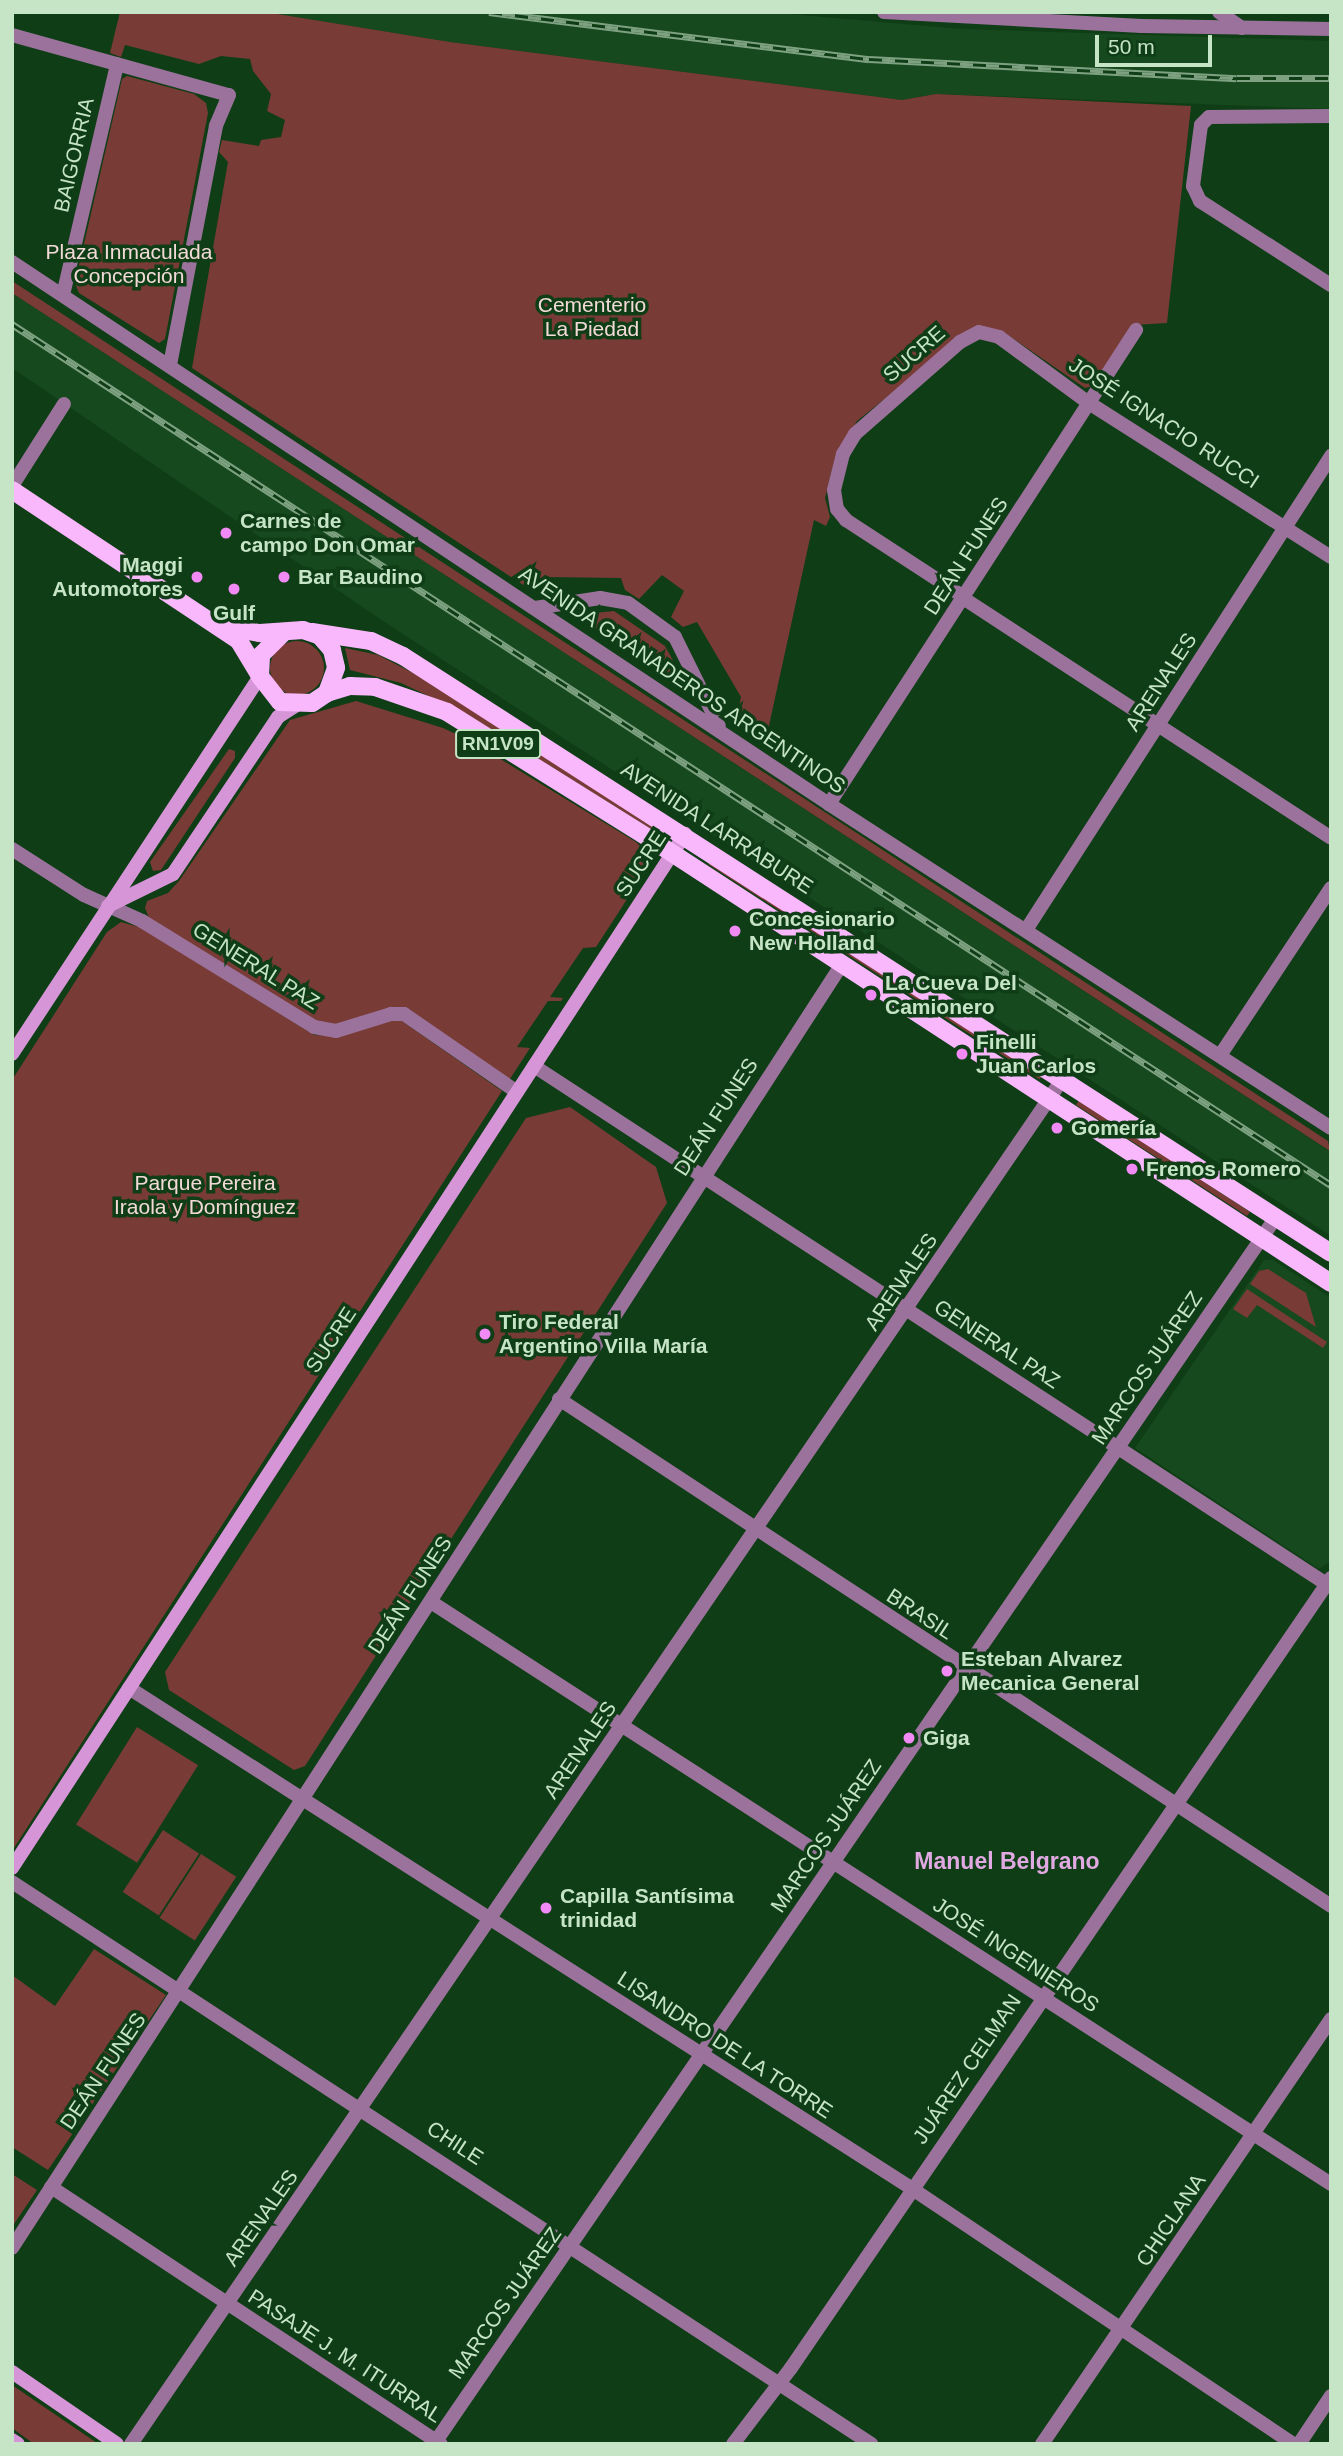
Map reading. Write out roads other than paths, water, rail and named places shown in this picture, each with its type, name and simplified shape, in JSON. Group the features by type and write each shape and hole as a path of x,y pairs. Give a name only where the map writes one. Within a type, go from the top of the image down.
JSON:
{"main road":[{"name":"RN1V09","path":"12,488 215,624 245,648 271,695 295,706 312,703 327,693 351,686 375,687 447,712 673,853 1331,1283"},
{"name":"RN1V09","path":"215,624 244,632 312,632"},
{"path":"12,1054 260,676 266,645 284,632"},
{"path":"312,632 327,643 335,659 335,677 327,693"},
{"name":"AVENIDA LARRABURE","path":"312,632 371,640 403,656 685,834 1331,1253"},
{"path":"108,906 173,874 278,717 295,706"},
{"name":"SUCRE","path":"12,1868 685,834"},
{"path":"12,2372 117,2444"},
{"path":"12,2440 18,2444"}],"street":[{"path":"884,12 1051,17 1243,29 1331,29"},
{"path":"1219,12 1243,29"},
{"path":"12,35 229,95 216,126 170,365"},
{"name":"BAIGORRIA","path":"63,295 117,64"},
{"path":"1331,117 1215,116 1201,125 1194,191 1200,201 1331,285"},
{"name":"AVENIDA GRANADEROS ARGENTINOS","path":"12,262 720,727 829,804 1331,1128"},
{"name":"DEÁN FUNES","path":"829,804 1136,330"},
{"name":"JOSÉ IGNACIO RUCCI","path":"972,334 985,332 999,337 1089,403 1331,557"},
{"name":"SUCRE","path":"964,598 841,515 834,490 849,442 972,334"},
{"path":"12,488 64,404"},
{"name":"ARENALES","path":"1026,930 1331,456"},
{"path":"535,608 600,598 628,603 675,637 720,727"},
{"path":"964,598 1331,838"},
{"name":"GENERAL PAZ","path":"12,849 84,895 142,921 314,1027 336,1031 391,1014 404,1014 517,1092"},
{"path":"1221,1055 1331,888"},
{"name":"DEÁN FUNES","path":"12,2248 181,1991 702,1175 842,964"},
{"name":"GENERAL PAZ","path":"534,1066 1329,1583"},
{"name":"ARENALES","path":"131,2444 226,2303 364,2108 1063,1078"},
{"name":"MARCOS JUÁREZ","path":"437,2443 1276,1217"},
{"name":"BRASIL","path":"559,1399 755,1532 1331,1906"},
{"name":"JUÁREZ CELMAN","path":"733,2444 1329,1583"},
{"name":"JOSÉ INGENIEROS","path":"431,1602 1331,2184"},
{"name":"LISANDRO DE LA TORRE","path":"130,1688 911,2188 1294,2444"},
{"name":"CHILE","path":"12,1882 364,2108 871,2444"},
{"name":"CHICLANA","path":"1042,2444 1331,2019"},
{"name":"PASAJE J. M. ITURRAL","path":"51,2187 437,2443"},
{"path":"1299,2444 1331,2396"}],"railway":[{"path":"489,12 869,59 1237,78 1331,78"},
{"path":"12,324 1331,1185"}],"place":[{"name":"Carnes de campo Don Omar","path":"226,533"},
{"name":"Maggi Automotores","path":"197,577"},
{"name":"Bar Baudino","path":"284,577"},
{"name":"Gulf","path":"234,589"},
{"name":"Concesionario New Holland","path":"735,931"},
{"name":"La Cueva Del Camionero","path":"871,995"},
{"name":"Finelli Juan Carlos","path":"962,1054"},
{"name":"Gomería","path":"1057,1128"},
{"name":"Frenos Romero","path":"1132,1169"},
{"name":"Tiro Federal Argentino Villa María","path":"485,1334"},
{"name":"Esteban Alvarez Mecanica General","path":"947,1671"},
{"name":"Giga","path":"909,1738"},
{"name":"Capilla Santísima trinidad","path":"546,1908"}],"district":[{"name":"Manuel Belgrano","path":"1007,1861"}],"park label":[{"name":"Plaza Inmaculada Concepción","path":"129,264"},
{"name":"Cementerio La Piedad","path":"592,317"},
{"name":"Parque Pereira Iraola y Domínguez","path":"205,1195"}]}
